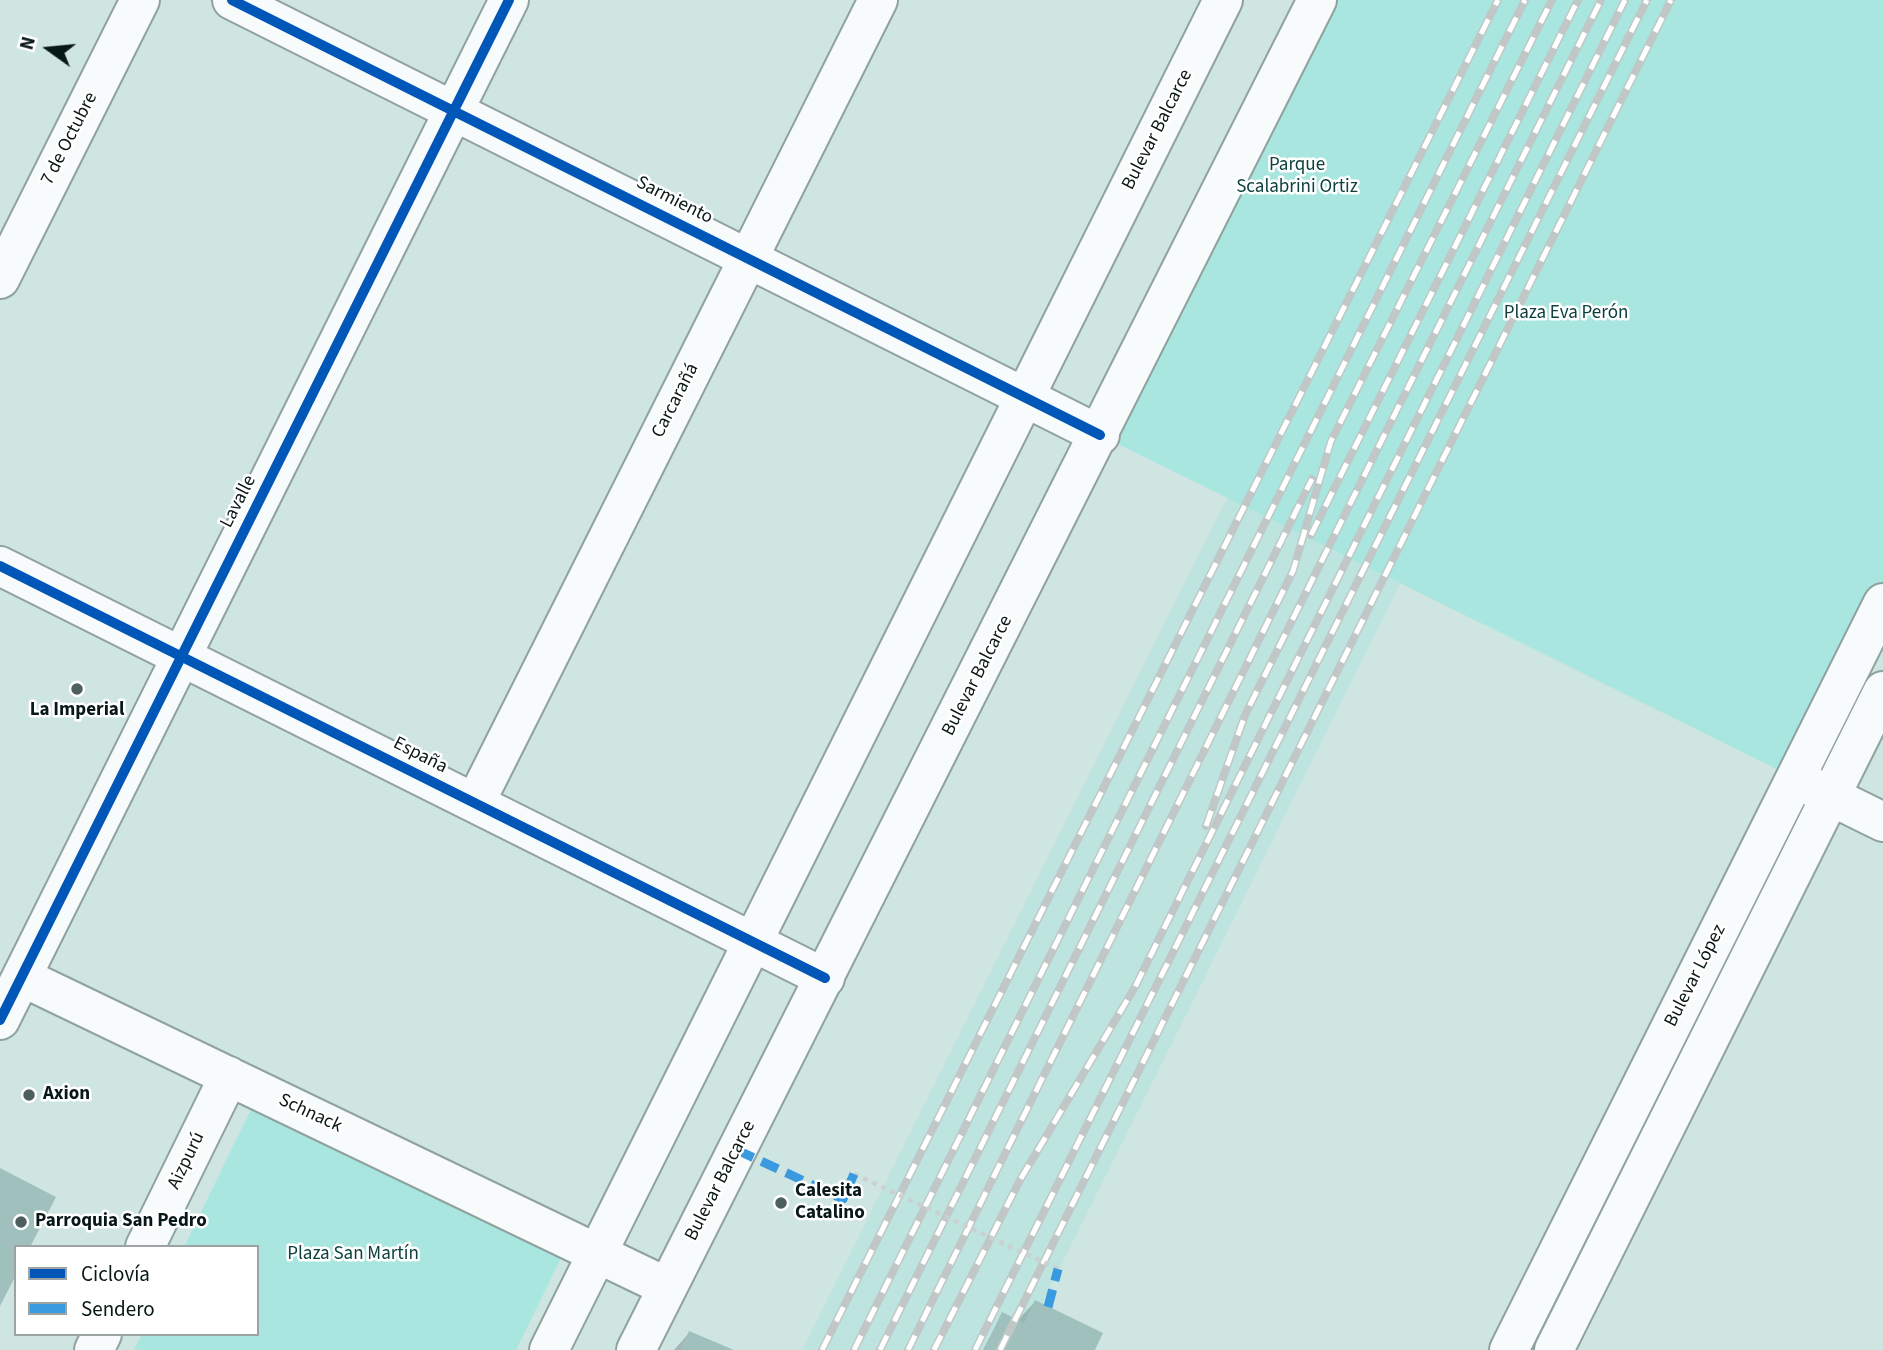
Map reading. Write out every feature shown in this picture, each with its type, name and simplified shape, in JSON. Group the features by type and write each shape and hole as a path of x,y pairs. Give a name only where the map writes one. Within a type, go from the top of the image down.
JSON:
{"street":[{"name":"7 de Octubre","path":"0,279 139,0"},
{"name":"Sarmiento","path":"232,0 1100,435"},
{"name":"Lavalle","path":"0,1020 509,0"},
{"name":"Carcarañá","path":"475,803 878,0"},
{"name":"Bulevar Balcarce","path":"549,1350 1223,0"},
{"name":"Bulevar Balcarce","path":"636,1350 1100,435 1317,0"},
{"name":"España","path":"0,566 825,978"},
{"name":"Bulevar López","path":"1523,1346 1795,778 1883,603"},
{"name":"Bulevar López","path":"1554,1350 1883,691"},
{"path":"1795,778 1883,822"},
{"name":"Schnack","path":"22,977 598,1251 667,1287"},
{"name":"Aizpurú","path":"146,1245 229,1076"}],"path":[{"path":"854,1174 1058,1269"}],"shaded area":[{"path":"1476,0 1691,0 1019,1350 802,1350"}],"green space":[{"name":"Plaza Eva Perón","path":"1317,0 1883,0 1883,603 1795,778 1100,435"},
{"name":"Plaza San Martín","path":"255,1101 564,1252 516,1350 134,1350 141,1336 259,1336 259,1245 185,1245"}],"building":[{"name":"Parroquia San Pedro","path":"0,1168 56,1197 31,1245 14,1245 14,1279 0,1306"},
{"path":"1035,1300 1103,1333 1095,1350 984,1350 1002,1312 1024,1323"},
{"path":"689,1331 734,1350 681,1350"}],"railway":[{"path":"822,1350 1498,0"},
{"path":"854,1350 1525,0"},
{"path":"908,1350 1293,571 1331,441 1552,0"},
{"path":"1311,535 1578,0"},
{"path":"1206,826 1245,715 1601,0"},
{"path":"934,1350 1020,1180 1135,987 1625,0"},
{"path":"975,1350 1647,0"},
{"path":"1000,1350 1671,0"},
{"path":"880,1350 1312,479"}],"marked path":[{"path":"737,1150 843,1199 854,1174"},
{"path":"1048,1307 1058,1269"}],"cycle path":[{"path":"232,0 1100,435"},
{"path":"0,1020 509,0"},
{"path":"0,566 825,978"}],"place":[{"name":"La Imperial","path":"77,689"},
{"name":"Axion","path":"29,1095"},
{"name":"Calesita Catalino","path":"781,1203"},
{"name":"Parroquia San Pedro","path":"21,1222"}],"park label":[{"name":"Parque Scalabrini Ortiz","path":"1297,177"}]}
